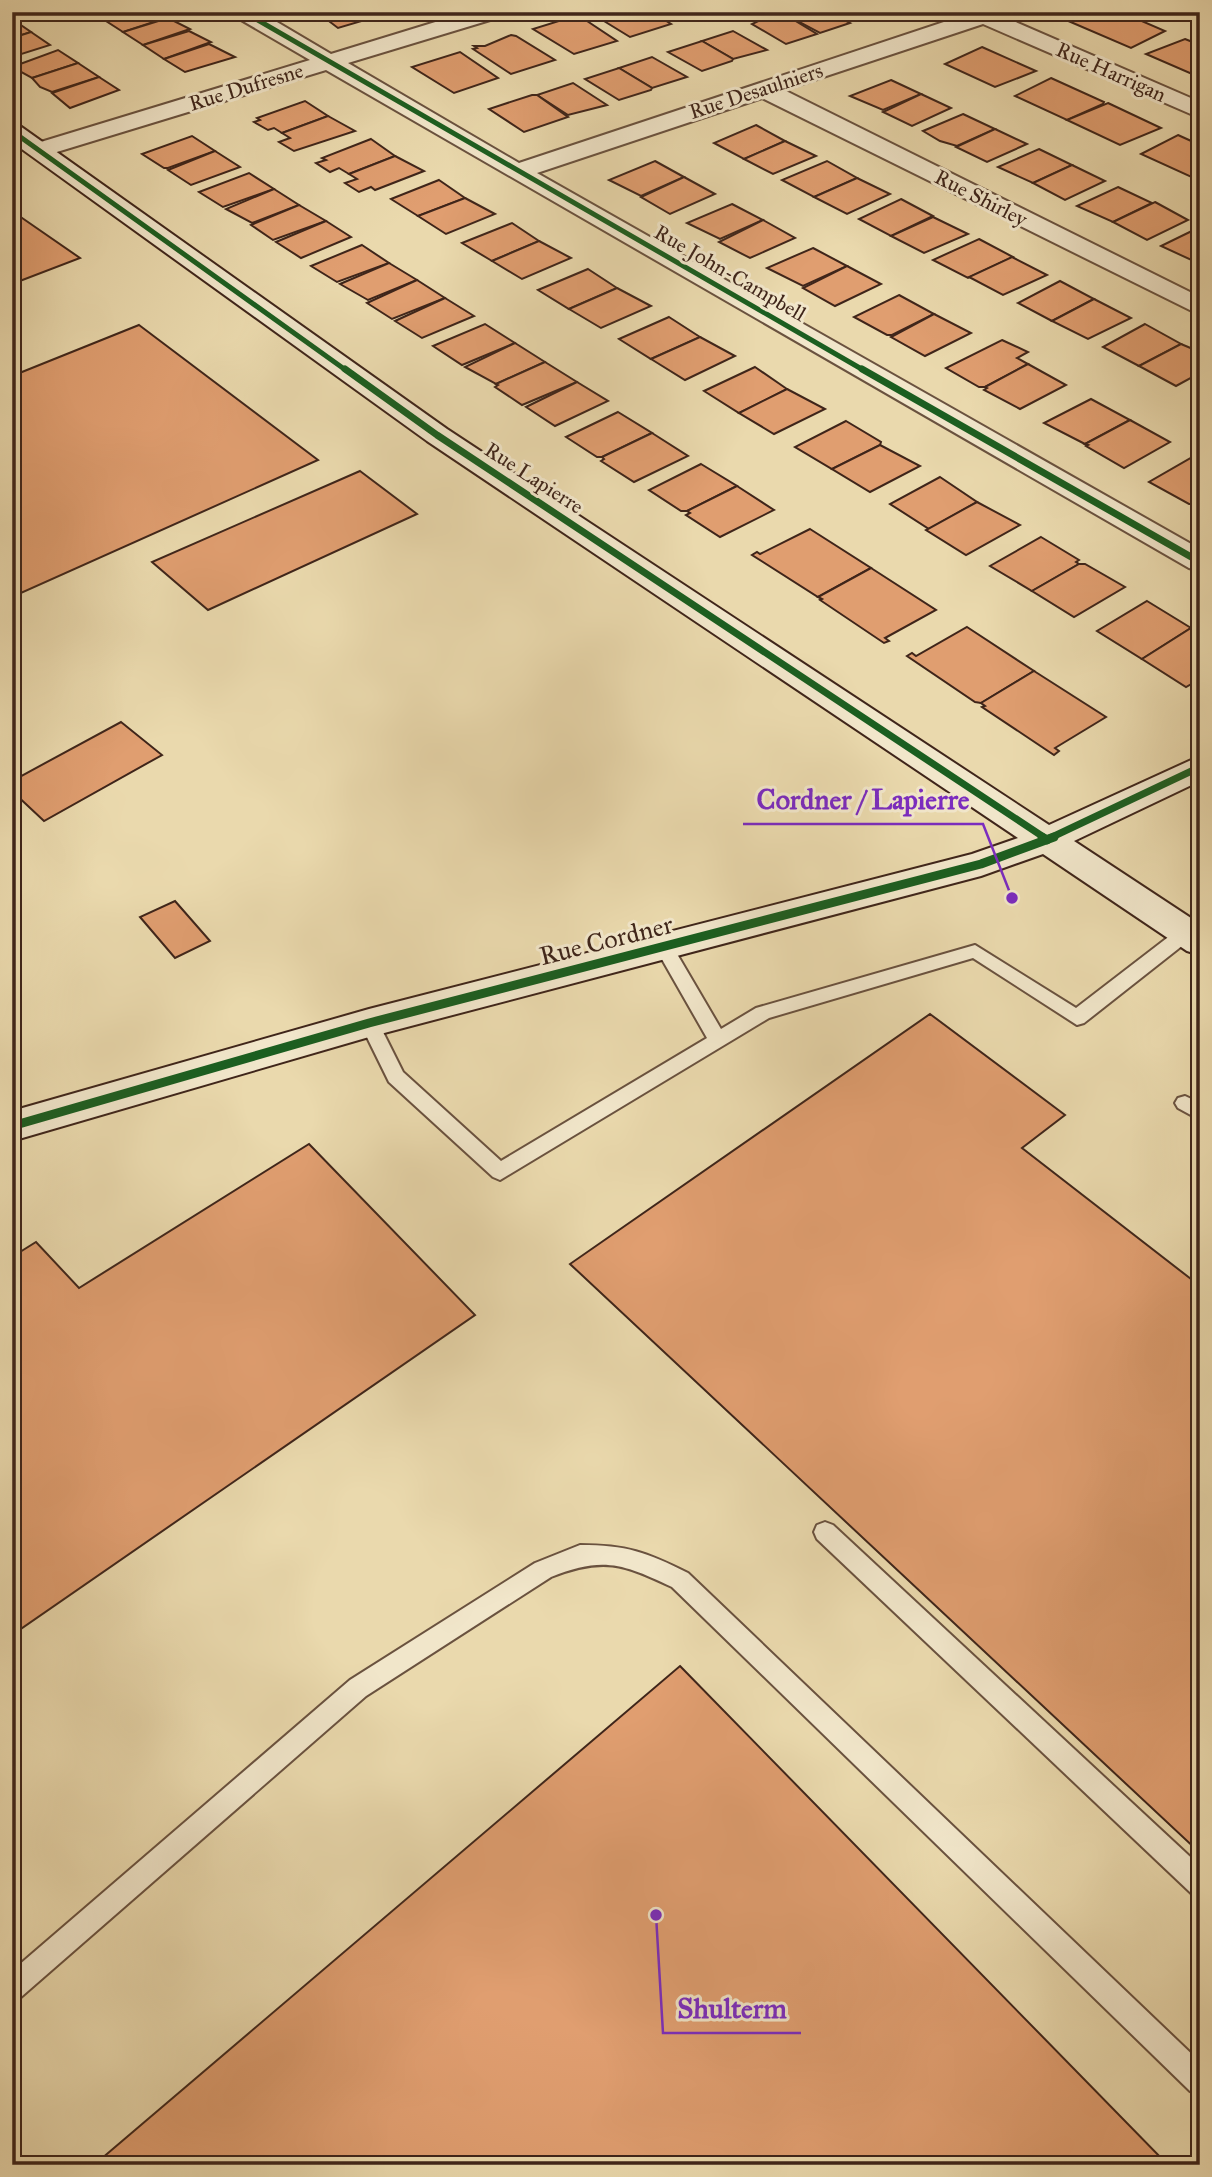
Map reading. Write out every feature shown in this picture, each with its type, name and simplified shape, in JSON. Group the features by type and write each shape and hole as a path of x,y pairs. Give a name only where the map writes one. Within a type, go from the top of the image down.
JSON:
{"street":[{"name":"Rue John-Campbell","path":"244,12 517,172 1200,562"},
{"name":"Rue Dufresne","path":"39,150 492,12"},
{"name":"Rue Desaulniers","path":"517,172 990,14"},
{"name":"Rue Harrigan","path":"990,14 1200,111"},
{"name":"Rue Shirley","path":"763,89 1200,307"},
{"name":"Rue Lapierre","path":"12,131 447,442 1193,938"},
{"name":"Rue Cordner","path":"12,1126 369,1023 981,864 1047,840 1200,767"}],"lane":[{"path":"369,1023 396,1077 500,1172 763,1013 975,951 1077,1018 1193,938"},
{"path":"664,947 717,1040"},
{"path":"825,1532 1200,1884"},
{"path":"12,1988 358,1688 543,1570 580,1555 617,1555 680,1580 1200,2081"}],"building":[{"path":"126,12 161,12 169,17 123,32 103,19"},
{"path":"317,12 392,12 338,28"},
{"path":"652,12 671,24 630,37 591,13"},
{"path":"830,12 850,23 820,33 784,14"},
{"path":"1088,12 1121,12 1165,31 1131,48 1066,20"},
{"path":"773,14 784,14 817,34 786,44 752,24"},
{"path":"578,15 617,41 574,54 533,29"},
{"path":"168,18 190,29 143,45 123,32"},
{"path":"12,19 31,32 12,38"},
{"path":"189,31 211,42 164,59 143,45"},
{"path":"733,31 767,50 733,59 702,41"},
{"path":"31,32 50,45 12,57 12,38"},
{"path":"511,35 555,60 511,74 473,49 477,48 474,46 485,46"},
{"path":"1185,39 1200,45 1199,77 1146,54"},
{"path":"702,41 733,59 732,61 702,71 668,52"},
{"path":"209,44 235,57 185,72 164,59"},
{"path":"982,47 1036,71 995,87 945,64"},
{"path":"58,50 78,63 32,78 12,67"},
{"path":"460,52 498,78 454,93 412,67"},
{"path":"652,57 687,77 652,88 619,68"},
{"path":"78,63 99,77 52,92 40,87 32,78"},
{"path":"619,68 652,88 651,90 619,100 585,79"},
{"path":"99,77 119,90 70,108 52,93"},
{"path":"1051,78 1104,102 1067,120 1015,96"},
{"path":"891,80 921,94 883,110 850,96"},
{"path":"573,83 607,105 568,115 537,95"},
{"path":"921,94 951,108 912,126 883,112"},
{"path":"537,95 568,117 524,132 489,109"},
{"path":"305,101 328,116 282,133 274,128 268,130 254,122 260,120 257,118"},
{"path":"1108,103 1161,128 1120,145 1067,120"},
{"path":"963,114 995,129 957,146 940,141 923,131"},
{"path":"328,116 355,131 294,151 279,142 290,138 282,133"},
{"path":"756,125 785,141 744,159 714,143"},
{"path":"995,129 1027,144 987,162 956,147"},
{"path":"1178,135 1200,145 1198,180 1141,154"},
{"path":"192,136 215,151 168,168 142,154"},
{"path":"371,139 395,156 349,174 339,168 330,172 316,163 326,160 322,158"},
{"path":"785,141 816,156 773,174 744,159"},
{"path":"1039,149 1072,165 1033,183 998,167"},
{"path":"215,151 240,167 191,185 168,170"},
{"path":"395,156 424,171 375,190 371,187 359,192 345,183 357,179 349,174"},
{"path":"655,161 684,177 641,196 609,180"},
{"path":"827,161 857,178 814,197 782,180"},
{"path":"1072,165 1105,181 1065,200 1033,183"},
{"path":"249,173 274,189 223,207 199,192"},
{"path":"684,177 715,194 670,214 641,197"},
{"path":"857,178 890,194 847,214 814,197"},
{"path":"439,180 465,198 418,216 391,199"},
{"path":"1118,187 1152,203 1113,222 1077,206"},
{"path":"274,189 299,205 252,223 226,209"},
{"path":"465,198 495,214 446,234 418,216"},
{"path":"901,199 933,216 891,236 859,219"},
{"path":"1155,202 1188,220 1147,240 1113,222"},
{"path":"732,204 763,220 720,239 687,223"},
{"path":"299,205 326,221 273,240 251,225"},
{"path":"12,211 80,258 12,284"},
{"path":"933,217 968,234 924,253 891,236"},
{"path":"763,220 795,238 750,258 719,242"},
{"path":"326,221 351,237 301,258 276,242"},
{"path":"512,223 539,241 492,261 462,243"},
{"path":"1200,227 1198,263 1161,246"},
{"path":"979,239 1013,257 968,278 933,260"},
{"path":"539,241 571,258 522,279 492,261"},
{"path":"362,245 389,263 337,282 311,266"},
{"path":"813,248 847,266 803,286 767,268"},
{"path":"1012,257 1047,275 1003,295 969,277"},
{"path":"389,263 417,280 368,300 340,284"},
{"path":"847,266 881,284 835,306 803,288"},
{"path":"588,269 617,288 569,309 538,290"},
{"path":"417,280 445,298 392,319 367,303"},
{"path":"1060,281 1094,299 1052,321 1018,303"},
{"path":"617,288 651,306 601,328 569,309"},
{"path":"899,295 934,314 892,335 887,335 854,317"},
{"path":"445,298 474,316 422,338 395,321"},
{"path":"1094,299 1131,318 1088,339 1052,321"},
{"path":"934,314 971,333 925,356 891,337"},
{"path":"669,317 700,337 651,359 619,339"},
{"path":"485,324 515,343 462,365 433,346"},
{"path":"1145,324 1181,344 1139,366 1103,347"},
{"path":"139,325 318,460 12,597 12,376"},
{"path":"700,337 735,356 685,380 651,359"},
{"path":"1002,340 1028,352 1017,358 1028,364 985,387 979,387 946,368"},
{"path":"515,343 545,362 496,384 465,367"},
{"path":"1181,344 1200,352 1200,373 1176,386 1139,366"},
{"path":"545,362 577,382 522,405 495,387 498,385 496,384"},
{"path":"1028,364 1066,385 1020,409 984,390 987,388 985,387"},
{"path":"755,367 787,389 739,413 704,391"},
{"path":"577,382 608,401 555,426 526,407"},
{"path":"787,389 825,409 774,434 739,413"},
{"path":"1091,399 1130,420 1085,444 1044,423"},
{"path":"618,412 652,433 602,457 597,457 566,437"},
{"path":"1130,420 1170,442 1124,468 1086,446 1088,445 1085,444"},
{"path":"846,421 881,442 880,445 832,469 795,447"},
{"path":"652,433 688,456 634,482 601,461 604,459 602,457"},
{"path":"880,445 920,466 870,492 832,469"},
{"path":"1196,455 1200,457 1200,501 1189,504 1149,482"},
{"path":"701,464 737,486 687,511 681,511 649,490"},
{"path":"360,471 417,514 208,610 152,562"},
{"path":"940,477 977,502 929,529 890,504"},
{"path":"737,486 774,510 720,537 686,515 690,513 687,511"},
{"path":"977,502 1020,525 966,555 926,530"},
{"path":"810,529 871,568 818,597 752,555 757,552 760,554"},
{"path":"1041,537 1079,560 1076,562 1079,564 1032,591 990,566"},
{"path":"1079,564 1085,564 1125,587 1074,617 1032,591"},
{"path":"871,568 936,610 885,638 889,641 884,643 818,597"},
{"path":"1147,601 1191,628 1142,659 1097,631"},
{"path":"967,627 1034,671 981,703 975,702 907,656 912,653 916,656"},
{"path":"1191,628 1200,633 1200,679 1186,687 1142,659"},
{"path":"1034,671 1106,717 1055,748 1059,751 1054,755 982,707 985,706 981,703"},
{"path":"121,722 162,755 44,821 12,791 12,781"},
{"path":"175,901 210,941 175,958 140,917"},
{"path":"930,1014 1065,1115 1022,1148 1200,1286 1200,1853 570,1264"},
{"path":"309,1144 475,1315 12,1635 12,1257 36,1242 79,1288"},
{"path":"680,1666 1168,2165 94,2165"}],"cycle path":[{"path":"244,12 517,172 1200,562"},
{"path":"12,131 437,435 1047,840"},
{"path":"12,1126 369,1023 981,864 1047,840 1200,767"}],"place":[{"name":"Cordner / Lapierre","path":"1012,898"},
{"name":"Shulterm","path":"656,1915"}]}
